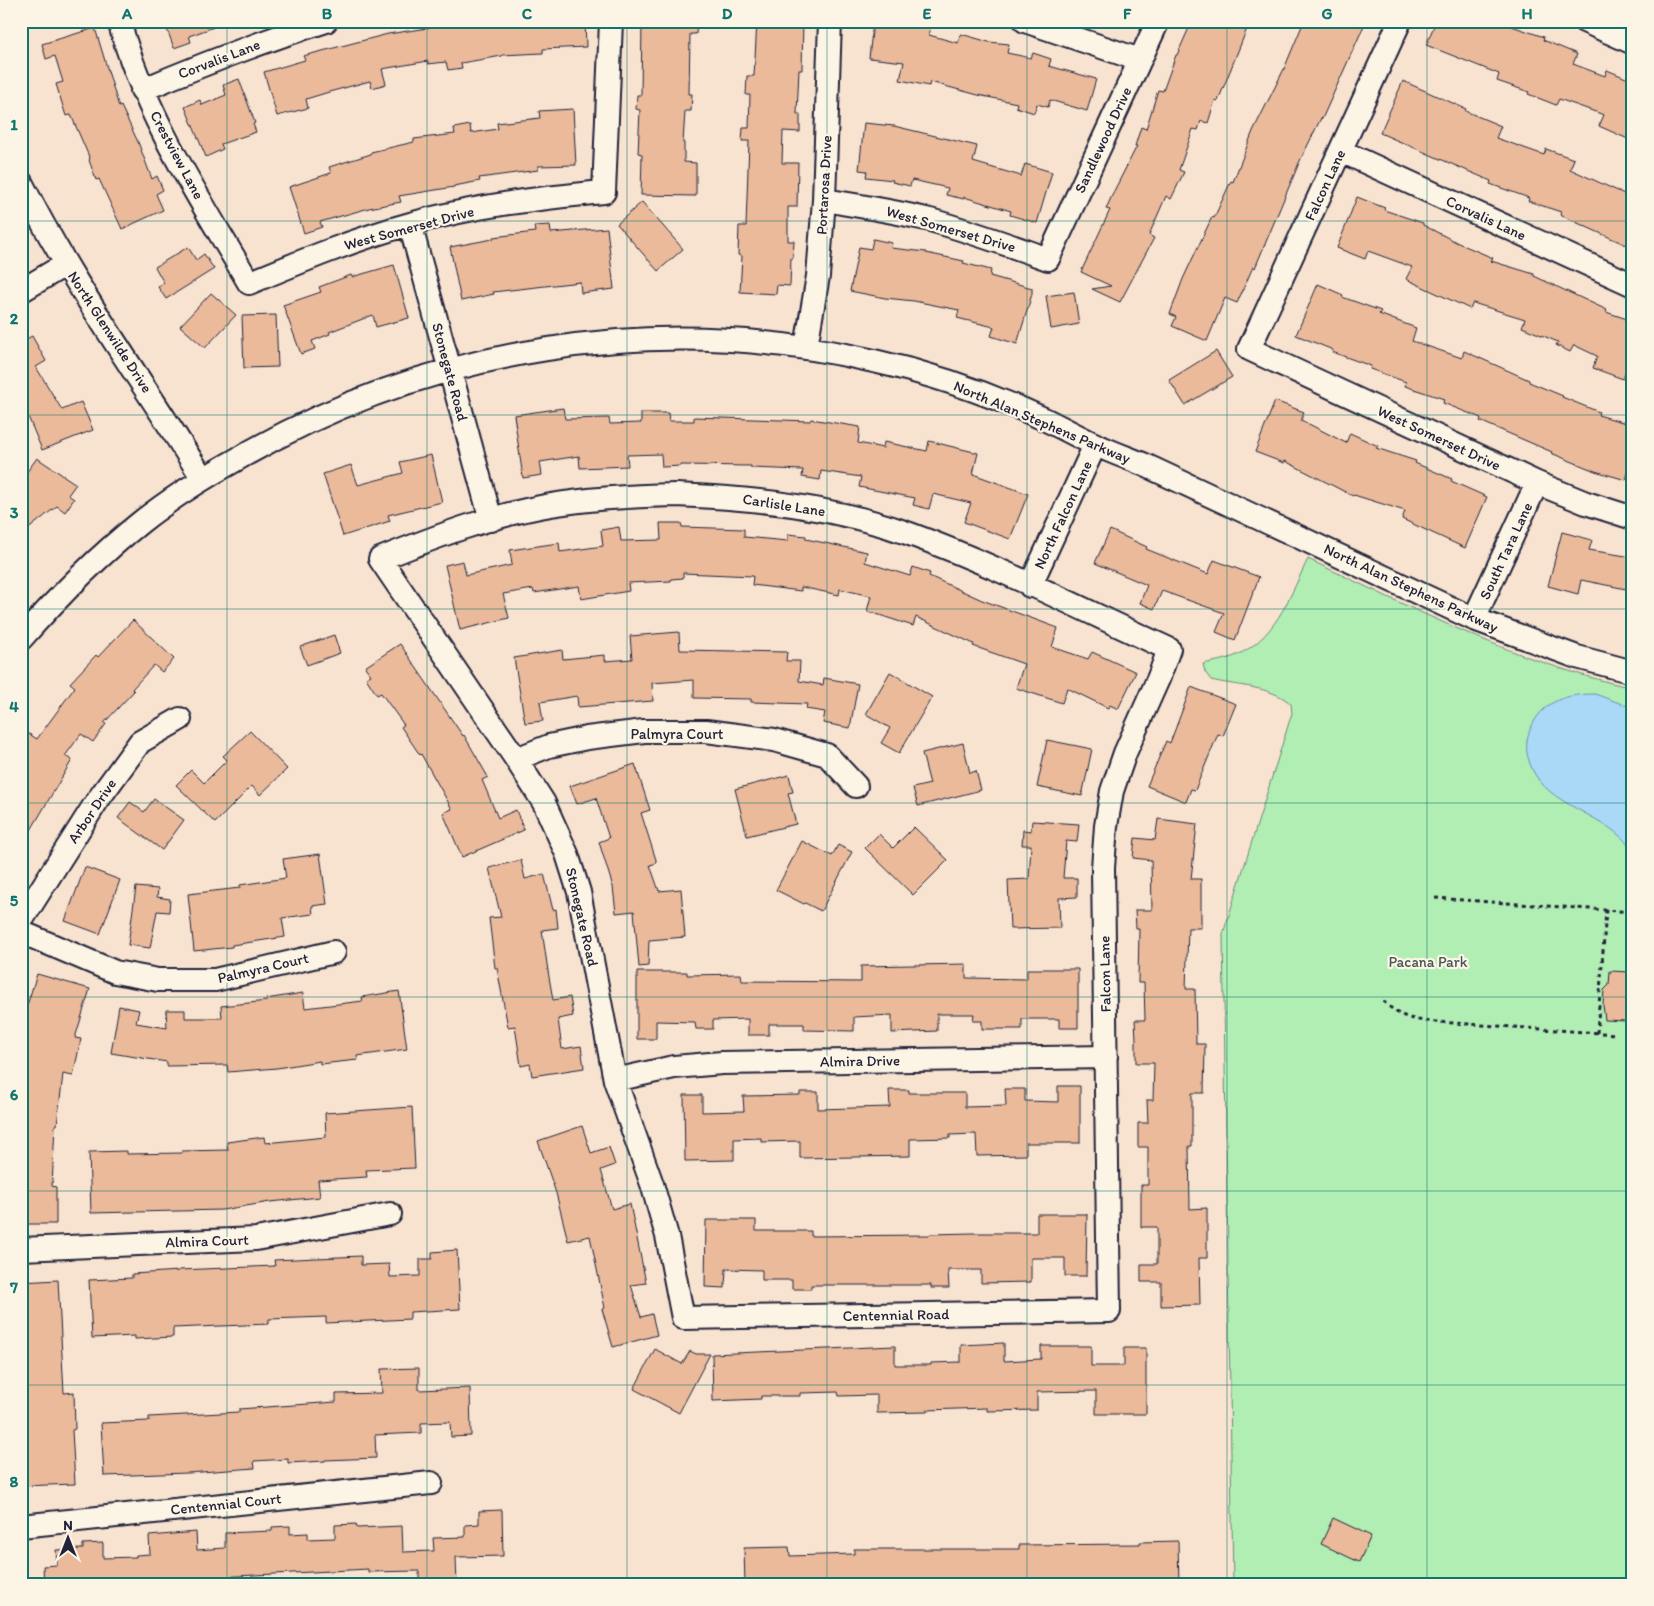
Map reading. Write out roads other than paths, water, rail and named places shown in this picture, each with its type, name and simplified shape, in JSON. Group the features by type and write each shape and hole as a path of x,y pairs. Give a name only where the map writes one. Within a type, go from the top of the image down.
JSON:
{"street":[{"name":"Crestview Lane","path":"119,21 142,90 165,139 249,283"},
{"name":"Corvalis Lane","path":"142,90 202,64 326,21"},
{"name":"West Somerset Drive","path":"249,283 331,250 410,224 476,209 535,199 604,192 611,21"},
{"name":"Portarosa Drive","path":"806,347 818,276 824,200 830,21"},
{"path":"1025,21 1140,60"},
{"name":"Sandlewood Drive","path":"1048,259 1158,21"},
{"name":"Falcon Lane","path":"1249,349 1400,21"},
{"path":"1584,21 1633,43"},
{"name":"Corvalis Lane","path":"1340,150 1633,285"},
{"name":"North Glenwilde Drive","path":"21,182 43,226 66,264 204,479"},
{"name":"West Somerset Drive","path":"824,200 878,208 931,220 991,238 1048,259"},
{"name":"Stonegate Road","path":"410,224 491,520"},
{"path":"21,291 66,264"},
{"name":"North Alan Stephens Parkway","path":"21,639 56,600 95,562 142,521 204,479 262,444 325,414 384,390 449,369 502,357 572,345 613,341 736,340 806,347 876,361 979,392 1043,419 1095,445 1145,465 1474,619 1577,657 1633,672"},
{"name":"West Somerset Drive","path":"1249,349 1538,483 1586,503 1633,518"},
{"name":"North Falcon Lane","path":"1030,586 1095,445"},
{"name":"South Tara Lane","path":"1474,619 1538,483"},
{"name":"Carlisle Lane","path":"380,559 431,538 550,505 614,497 676,495 735,497 796,505 854,518 909,534 966,557 1169,649"},
{"name":"Stonegate Road","path":"380,559 544,803 567,854 579,892 615,1080 652,1184 667,1236 683,1318"},
{"name":"Falcon Lane","path":"1109,1311 1103,868 1106,826 1112,791 1125,753 1160,677 1169,649"},
{"name":"Arbor Drive","path":"21,921 97,801 140,742 180,719"},
{"name":"Palmyra Court","path":"516,759 549,746 587,738 644,731 706,731 774,740 827,755 856,786"},
{"name":"Palmyra Court","path":"21,932 115,972 158,980 215,980 334,952"},
{"name":"Almira Drive","path":"615,1080 674,1067 722,1063 1106,1057"},
{"name":"Almira Court","path":"21,1249 256,1239 390,1214"},
{"name":"Centennial Road","path":"683,1318 1109,1311"},
{"name":"Centennial Court","path":"21,1526 431,1483"}],"water":[{"path":"1595,694 1633,708 1633,852 1623,839 1609,828 1556,796 1544,786 1535,775 1527,755 1527,740 1530,730 1535,720 1547,707 1569,696"}],"park label":[{"name":"Pacana Park","path":"1428,962"}]}
